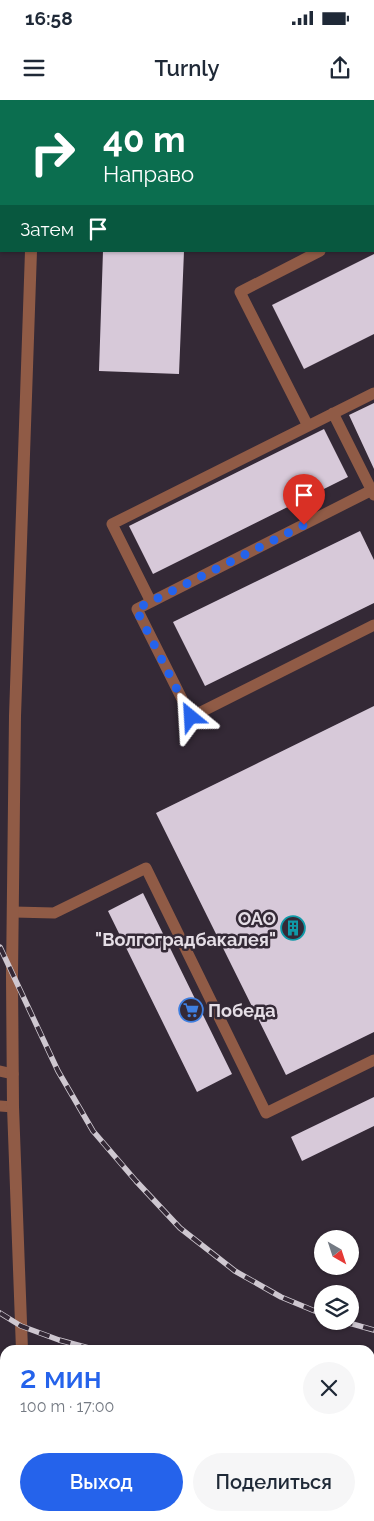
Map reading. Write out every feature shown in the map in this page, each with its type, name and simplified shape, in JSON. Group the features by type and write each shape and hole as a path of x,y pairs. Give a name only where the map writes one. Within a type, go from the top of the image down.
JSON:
{"street":[{"path":"22,1345 6,1107 6,1073 14,912 15,716 30,252"}],"lane":[{"path":"308,426 240,292 318,252"},
{"path":"151,602 112,524 374,393"},
{"path":"333,413 373,492 136,609 191,717 374,625"},
{"path":"14,912 54,913 146,868 266,1113 374,1060"}],"building":[{"path":"103,252 184,252 179,374 99,371"},
{"path":"374,254 374,334 304,369 272,305"},
{"path":"374,403 374,469 349,415"},
{"path":"324,429 348,477 153,574 129,526"},
{"path":"360,531 374,560 374,603 205,686 173,622"},
{"name":"ОАО \"Волгоградбакалея\"","path":"374,706 374,1032 286,1075 156,813"},
{"path":"143,893 232,1074 197,1092 108,911"},
{"path":"374,1097 374,1126 302,1161 291,1137"}],"railway":[{"path":"0,947 58,1071 93,1131 136,1181 180,1228 235,1271 281,1297 314,1311"},
{"path":"0,1313 21,1326 78,1345"},
{"path":"359,1326 374,1330"}],"place":[{"name":"ОАО \"Волгоградбакалея\"","path":"293,928"},
{"name":"Победа","path":"191,1010"}],"route":[{"path":"191,717 136,609 304,525"}]}
